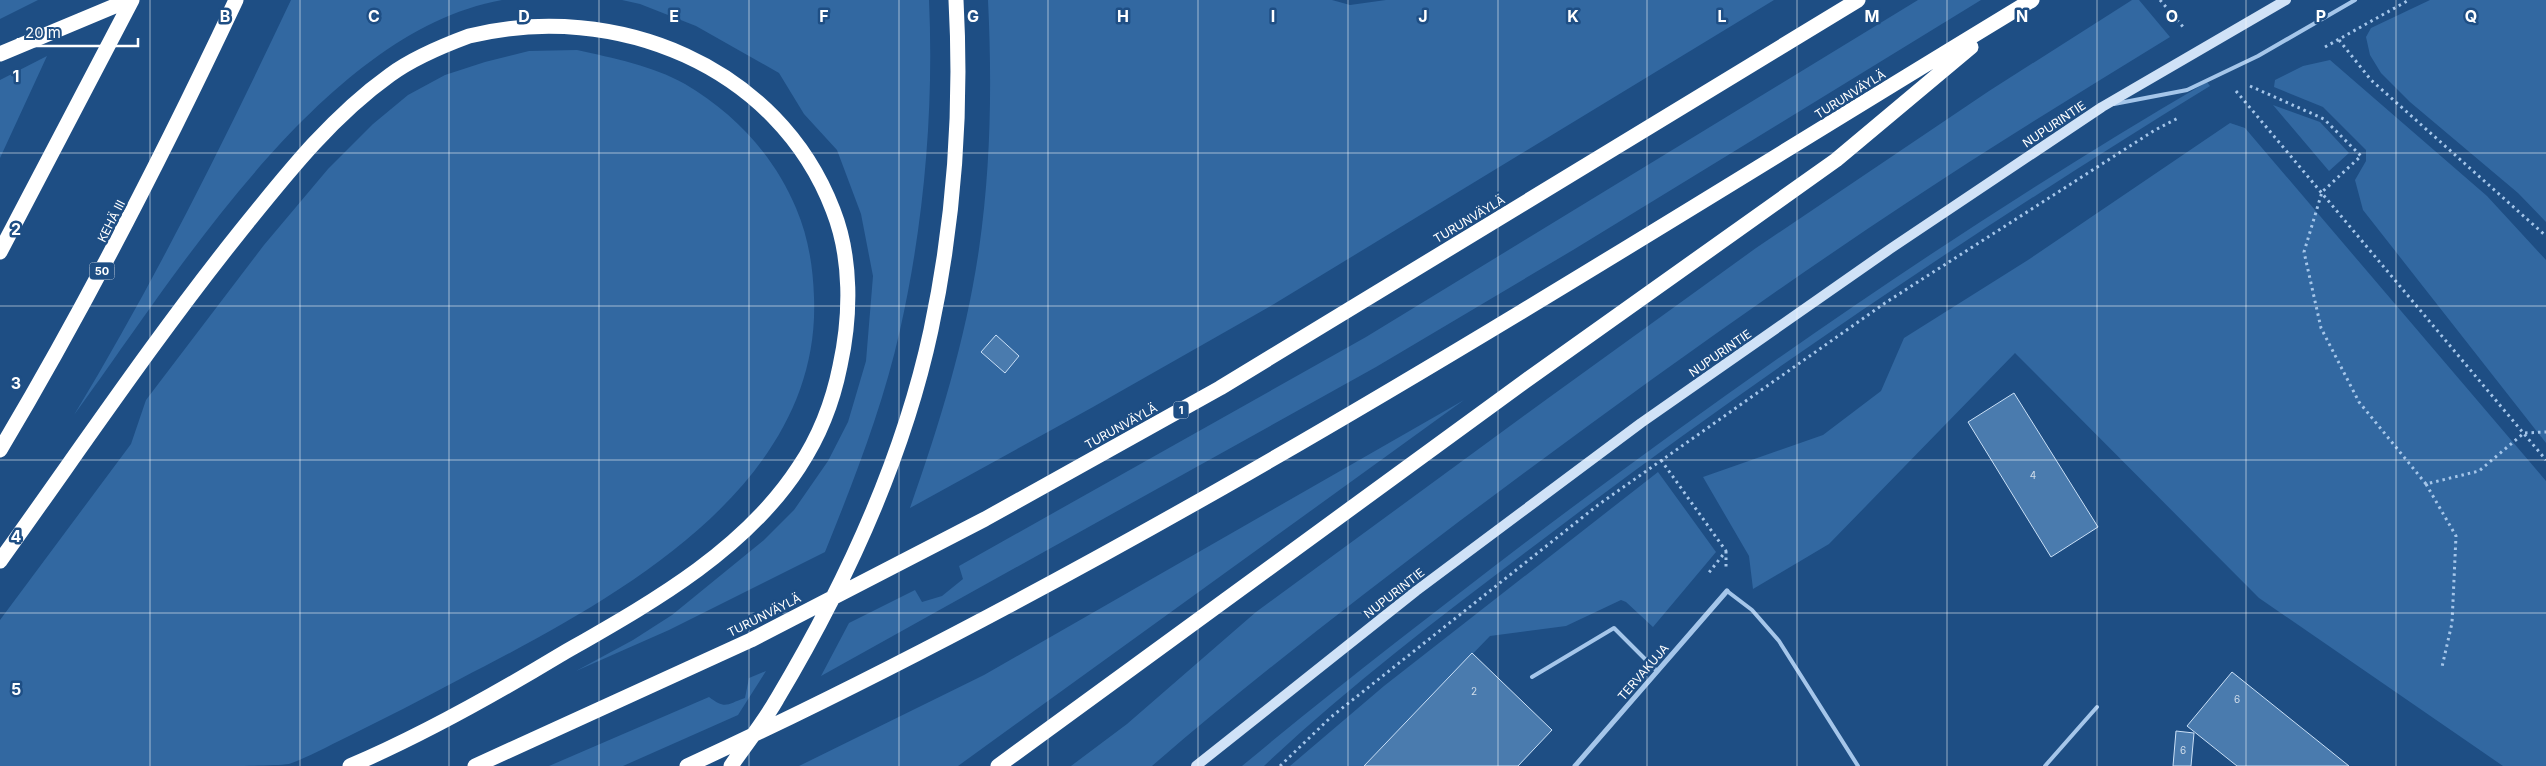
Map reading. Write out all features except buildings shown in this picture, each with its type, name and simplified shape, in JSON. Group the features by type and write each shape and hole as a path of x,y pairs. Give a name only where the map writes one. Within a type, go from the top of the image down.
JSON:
{"highway":[{"path":"0,54 131,0"},
{"path":"0,252 131,0"},
{"name":"KEHÄ III","path":"0,450 105,265 194,89 236,0"},
{"path":"731,766 776,701 814,634 848,567 881,492 909,408 931,330 947,233 957,127 959,41 956,0"},
{"name":"TURUNVÄYLÄ","path":"475,766 751,640 985,519 1220,388 1858,0"},
{"name":"TURUNVÄYLÄ","path":"687,766 780,723 1022,598 1262,465 1696,207 2032,0"},
{"path":"998,766 1524,382 1836,160 2010,14"},
{"path":"0,561 206,274 253,215 331,125 391,74 440,47 496,27 548,19 603,24 650,35 694,52 732,77 765,104 793,135 814,168 835,213 844,258 848,310 845,343 836,386 816,437 798,469 766,508 733,540 694,572 619,621 479,703 385,751 350,766"}],"main road":[{"name":"NUPURINTIE","path":"1196,766 1416,591 1641,423 1890,249 2102,106 2286,0"}],"street":[{"name":"TERVAKUJA","path":"1576,766 1727,591"}],"lane":[{"path":"2102,106 2187,90 2258,56 2355,0"},
{"path":"1727,591 1752,610 1779,641 1858,766"},
{"path":"1532,676 1614,628 1657,671"},
{"path":"2045,766 2097,707"}],"path":[{"path":"2322,48 2409,0"},
{"path":"2339,40 2370,80 2546,236"},
{"path":"2254,80 2245,84 2324,119 2361,156 2322,192 2304,252 2321,328 2359,402 2426,484 2456,536 2452,623 2442,667"},
{"path":"2229,92 2237,88"},
{"path":"1280,766 1331,717 1598,505 1885,303 2155,130 2188,113"},
{"path":"2291,157 2546,460"},
{"path":"2426,484 2479,471 2524,433 2546,432"},
{"path":"1661,460 1726,551 1702,581"}],"shaded area":[{"path":"0,0 38,0 0,19"},
{"path":"291,0 502,0 436,21 374,59 315,109 259,168 207,231 158,296 74,415 161,262"},
{"path":"622,0 929,0 930,83 928,125 921,208 900,330 876,415 825,552 669,630 576,671 633,640 672,615 764,540 794,510 828,461 848,422 866,361 873,276 861,214 837,150 804,114 779,73 696,26 640,4"},
{"path":"988,0 1332,0 1350,5 1386,0 1774,0 1274,304 910,508 951,380 974,282 983,218 988,156 990,62"},
{"path":"1918,0 1981,0 1573,250 1376,367 821,676 849,623 915,590 922,602 942,596 963,579 959,566 1366,337"},
{"path":"2132,0 2139,0 2170,37 2005,139 1908,202 1680,359 1379,582 1264,673 1152,766 1071,766 1127,724 1256,612 1756,248 1989,91"},
{"path":"2430,0 2546,0 2546,222 2518,193 2410,102 2381,73 2370,55 2366,37 2371,28"},
{"path":"577,50 632,63 660,72 703,95 751,137 776,170 796,208 804,229 809,251 814,297 807,366 783,428 744,483 695,532 639,576 578,615 432,694 289,764 252,766 0,766 0,620 131,444 146,400 264,245 328,169 373,124 408,95 445,75 485,62 529,51"},
{"path":"47,56 0,158 0,80"},
{"path":"2330,60 2487,196 2546,260 2546,443 2363,210 2355,180 2366,161 2366,150 2323,107 2274,87 2275,80 2303,66"},
{"path":"2207,82 2210,86 2040,193 1872,303 1708,418 1626,477 1437,620 1366,676 1264,766 1242,766 1346,682 1522,545 1688,422 1858,303 1944,246 2118,135"},
{"path":"2273,105 2320,122 2349,153 2329,171"},
{"path":"2230,123 2245,128 2546,481 2546,766 2503,766 2259,598 2015,353 1829,544 1753,589 1749,556 1703,477 1823,435 1881,391 1904,338 2028,260"},
{"path":"1464,400 958,766 799,766 984,675"},
{"path":"1658,472 1716,552 1653,627 1626,602 1621,600 1566,626 1490,636 1364,766 1290,766 1384,686"},
{"path":"766,671 738,715 623,766 549,766 709,697 723,705 745,698 749,678"}]}
